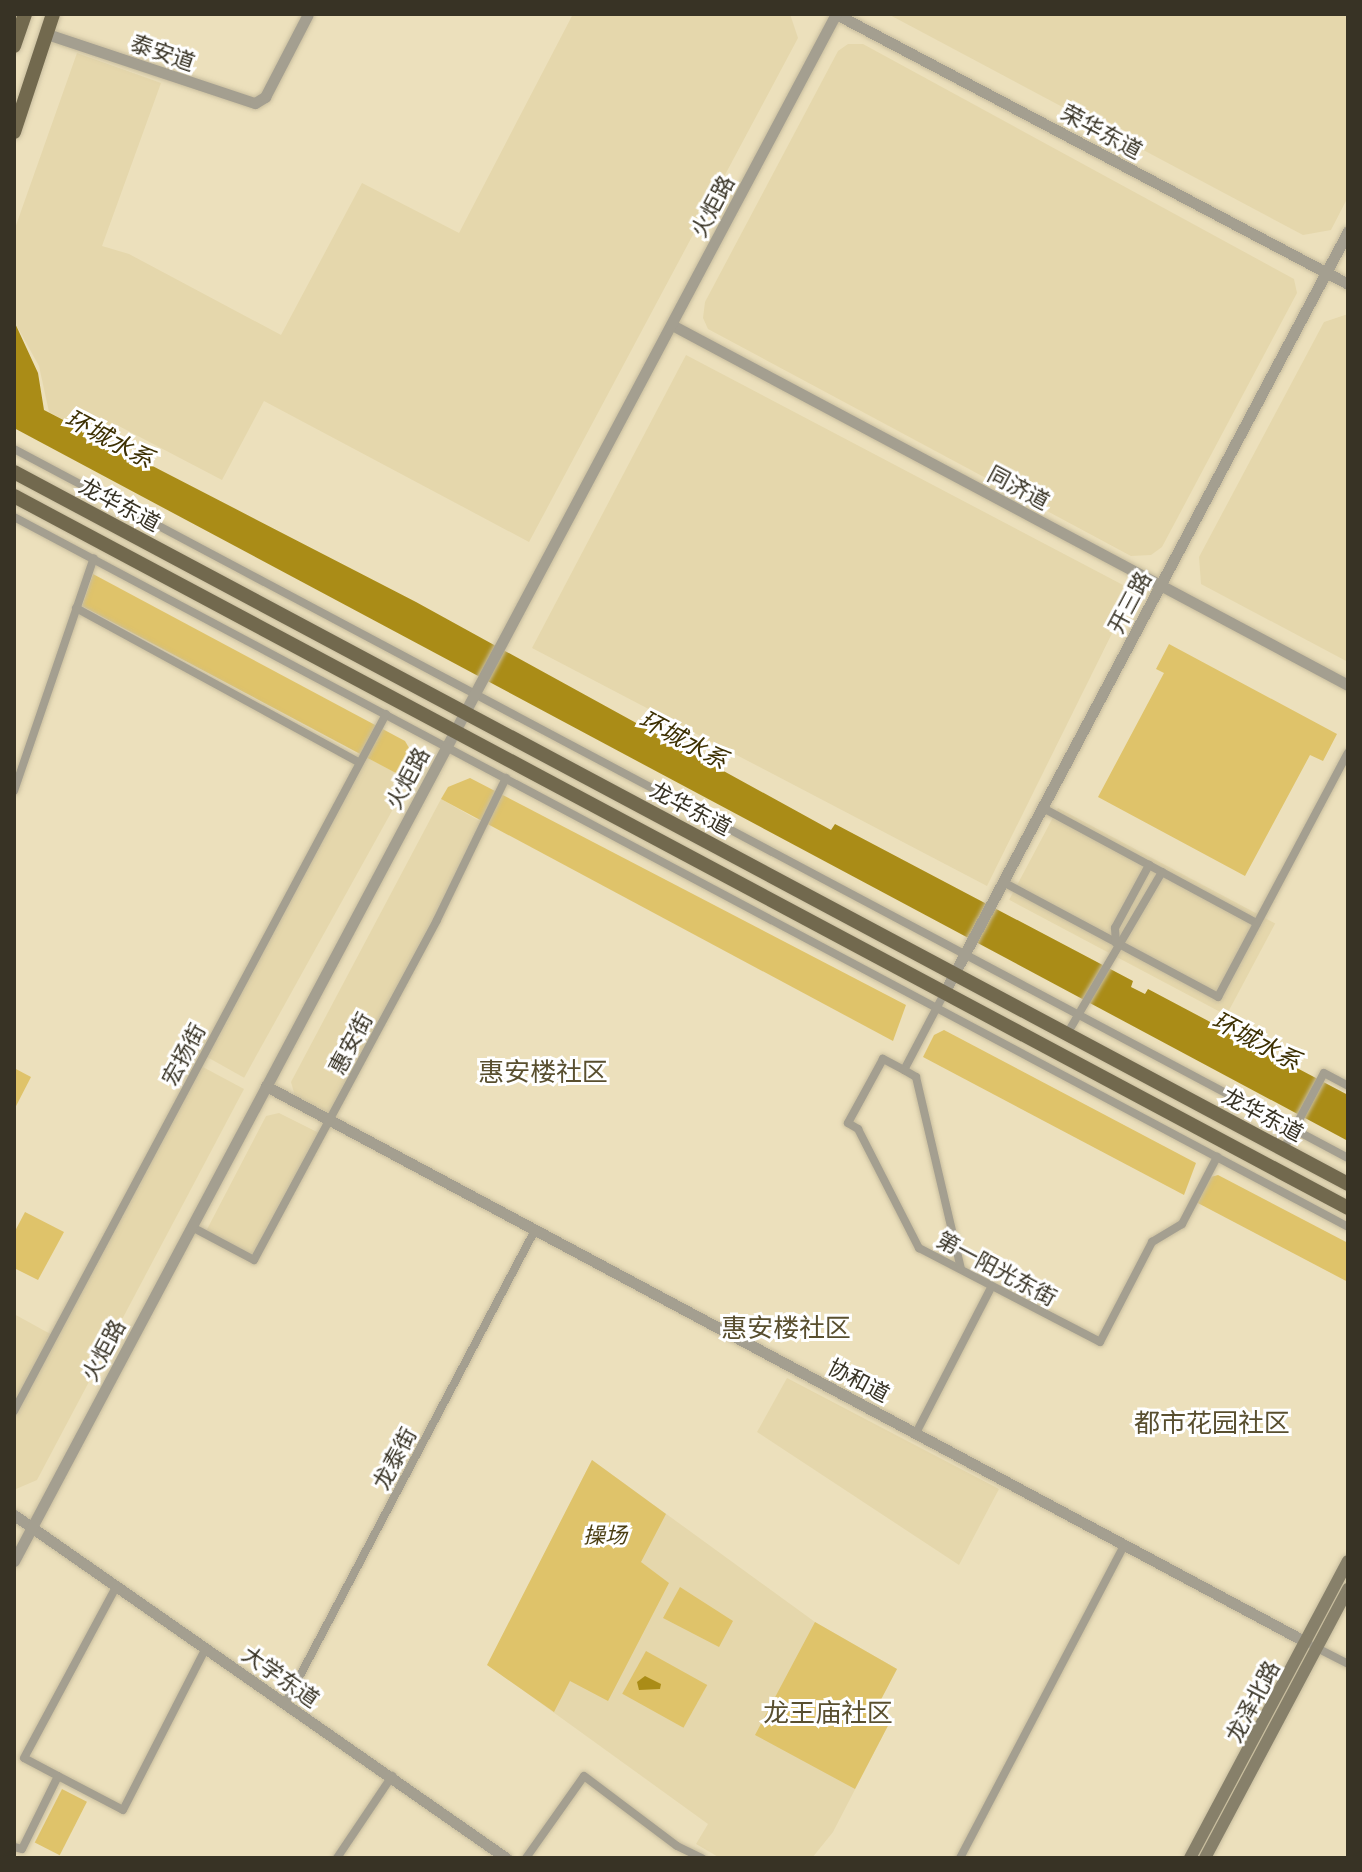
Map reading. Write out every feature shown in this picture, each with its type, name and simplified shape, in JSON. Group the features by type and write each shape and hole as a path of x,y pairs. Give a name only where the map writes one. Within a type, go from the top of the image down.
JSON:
{"main road":[{"path":"14,46 25,14"},
{"path":"14,132 53,14"},
{"name":"龙华东道","path":"14,472 1348,1184"},
{"name":"龙华东道","path":"14,496 1348,1208"},
{"name":"龙泽北路","path":"1205,1858 1311,1645 1348,1561"},
{"name":"龙泽北路","path":"1190,1858 1311,1645 1348,1589"}],"street":[{"name":"泰安道","path":"47,34 244,102 265,97 308,14"},
{"name":"荣华东道","path":"836,14 1348,284"},
{"name":"火炬路","path":"14,1561 836,14"},
{"name":"开三路","path":"945,991 1348,231"},
{"name":"同济道","path":"672,325 1348,685"},
{"path":"14,449 1348,1158"},
{"path":"14,517 1348,1227"},
{"path":"14,791 94,558"},
{"path":"76,608 359,762"},
{"name":"宏扬街","path":"14,1411 386,714"},
{"path":"1003,882 1218,997 1348,753"},
{"name":"惠安街","path":"192,1227 254,1260 482,833 480,825 506,778"},
{"path":"1043,808 1257,923"},
{"path":"1116,943 1115,928 1149,865"},
{"path":"1067,1034 1110,953 1116,943 1128,936 1162,872"},
{"path":"945,991 904,1070 916,1077 961,1270"},
{"name":"第一阳光东街","path":"904,1070 883,1059 848,1123 858,1129 919,1248 1100,1342 1152,1242 1182,1224 1217,1157"},
{"path":"1283,1150 1324,1073 1348,1086"},
{"name":"协和道","path":"266,1086 1311,1645"},
{"name":"龙泰街","path":"285,1704 535,1230"},
{"path":"916,1433 992,1286"},
{"name":"大学东道","path":"14,1506 33,1525"},
{"name":"大学东道","path":"14,1515 33,1525 506,1858"},
{"path":"960,1858 1124,1545"},
{"path":"117,1585 24,1758 123,1810 206,1648"},
{"path":"1311,1645 1348,1664"},
{"path":"14,1847 22,1849 58,1776"},
{"path":"337,1858 392,1776"},
{"path":"526,1858 584,1776 677,1846 702,1858"}],"shaded area":[{"path":"573,14 790,14 798,38 529,542 264,401 222,480 115,424 106,442 49,412 39,366 14,321 14,231 77,53 161,83 102,246 129,254 281,335 362,183 459,233"},
{"path":"888,14 1348,14 1348,197 1331,230 1303,235"},
{"path":"848,44 863,44 1294,279 1297,293 1162,547 1151,555 1131,556 708,329 703,318 705,302 838,51"},
{"path":"1348,314 1348,662 1201,584 1199,557 1324,322"},
{"path":"14,321 38,373 44,410 416,602 831,830 835,824 1133,981 1131,987 1145,994 1148,989 1348,1095 1348,1141 14,428"},
{"path":"686,355 1123,585 1130,597 987,886 532,648"},
{"path":"367,757 409,780 244,1078 202,1054"},
{"path":"441,799 485,824 330,1118 296,1100 291,1082"},
{"path":"1058,808 1275,923 1226,1015 1009,900"},
{"path":"201,1066 244,1089 37,1480 16,1489 14,1419"},
{"path":"279,1113 321,1134 254,1263 203,1237 266,1116"},
{"path":"14,1314 54,1336 14,1407"},
{"path":"787,1378 999,1489 959,1565 757,1432"},
{"path":"592,1460 815,1622 897,1669 876,1709 892,1718 833,1832 812,1858 720,1858 696,1844 708,1824 488,1665"},
{"path":"645,1676 661,1684 660,1689 639,1690 637,1682"}],"green space":[{"path":"93,574 405,741 416,760 409,780 82,606"},
{"path":"1169,644 1337,734 1323,761 1310,755 1245,876 1098,797 1164,673 1156,669"},
{"path":"470,778 906,1005 893,1041 441,799 448,787"},
{"path":"944,1030 1196,1163 1184,1195 923,1057 934,1035"},
{"path":"14,1068 31,1077 14,1110"},
{"path":"1218,1175 1348,1243 1348,1282 1194,1201 1207,1178"},
{"path":"25,1212 64,1232 38,1280 14,1268 14,1233"},
{"name":"操场","path":"592,1460 666,1514 641,1562 669,1583 608,1701 570,1681 554,1712 487,1665"},
{"path":"680,1587 733,1621 719,1647 663,1618"},
{"path":"815,1622 897,1669 876,1709 892,1718 855,1789 755,1735"},
{"path":"646,1651 707,1685 683,1728 622,1694"},
{"path":"62,1789 87,1802 60,1855 35,1842"}],"district":[{"name":"惠安楼社区","path":"543,1071"},
{"name":"惠安楼社区","path":"786,1327"},
{"name":"都市花园社区","path":"1212,1422"},
{"name":"龙王庙社区","path":"828,1712"}],"water label":[{"name":"环城水系","path":"110,438"},
{"name":"环城水系","path":"684,739"},
{"name":"环城水系","path":"1257,1040"}]}
